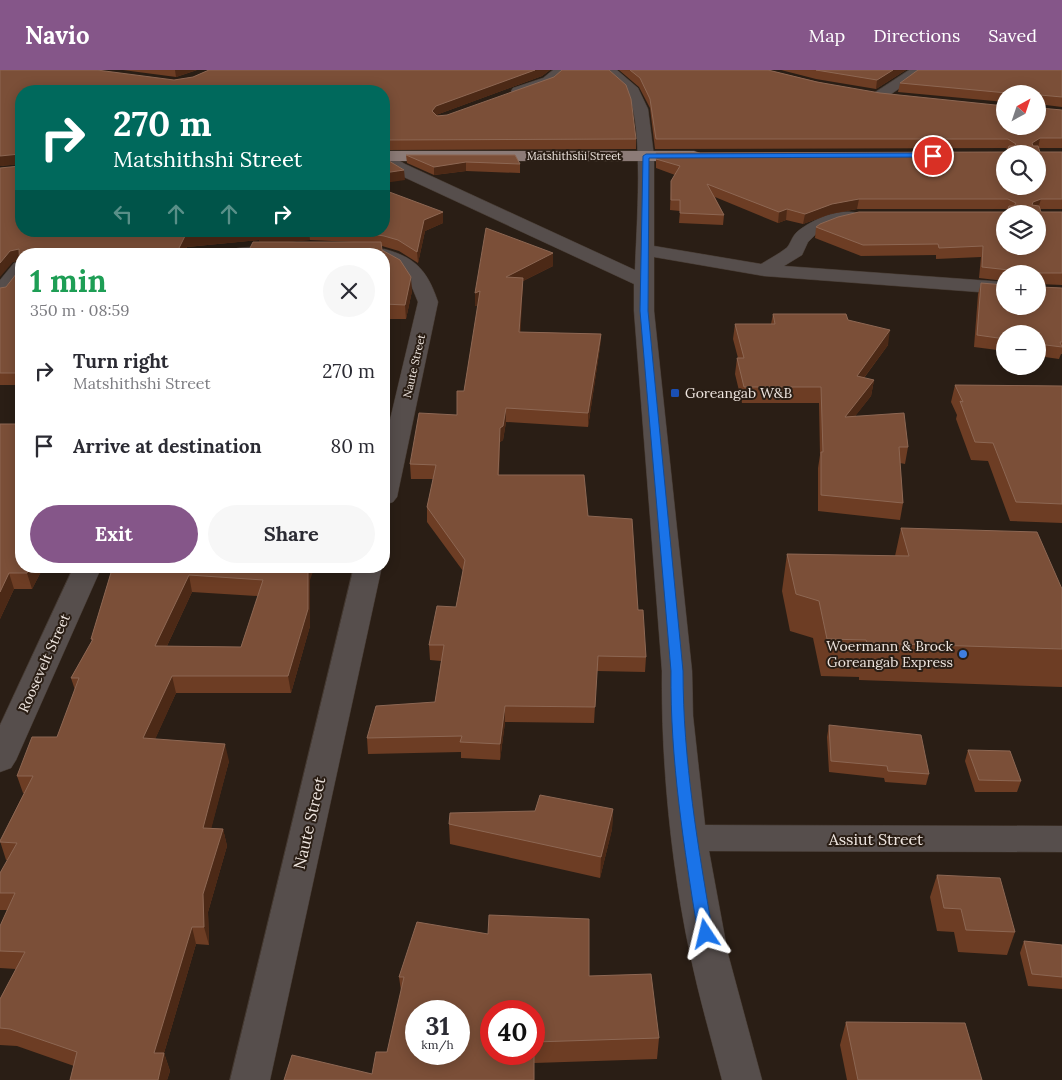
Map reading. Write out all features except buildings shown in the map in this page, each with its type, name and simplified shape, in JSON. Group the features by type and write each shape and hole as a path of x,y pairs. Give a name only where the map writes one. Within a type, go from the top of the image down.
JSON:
{"main road":[{"name":"Matshithshi Street","path":"390,157 715,156"}],"street":[{"path":"503,97 548,81 559,72 568,70"},
{"path":"608,70 633,92 640,109 646,156 644,311 677,671 677,716 689,838 709,954 742,1080"},
{"path":"880,96 919,70"},
{"path":"861,93 899,98"},
{"path":"390,161 400,168 643,281"},
{"path":"764,270 795,251 800,240 811,229 831,221 867,216"},
{"path":"644,250 764,270 996,287"},
{"name":"Naute Street","path":"390,258 408,265 422,281 428,302 390,470"},
{"path":"0,268 15,267"},
{"path":"0,294 15,275"},
{"name":"Roosevelt Street","path":"0,760 85,573"},
{"name":"Naute Street","path":"250,1080 366,573"},
{"name":"Assiut Street","path":"689,838 1062,839"}],"place":[{"name":"Goreangab W&B","path":"675,393"},
{"name":"Woermann & Brock Goreangab Express","path":"963,654"}],"route":[{"path":"706,934 689,838 677,716 677,671 644,311 646,156 933,156"}]}
